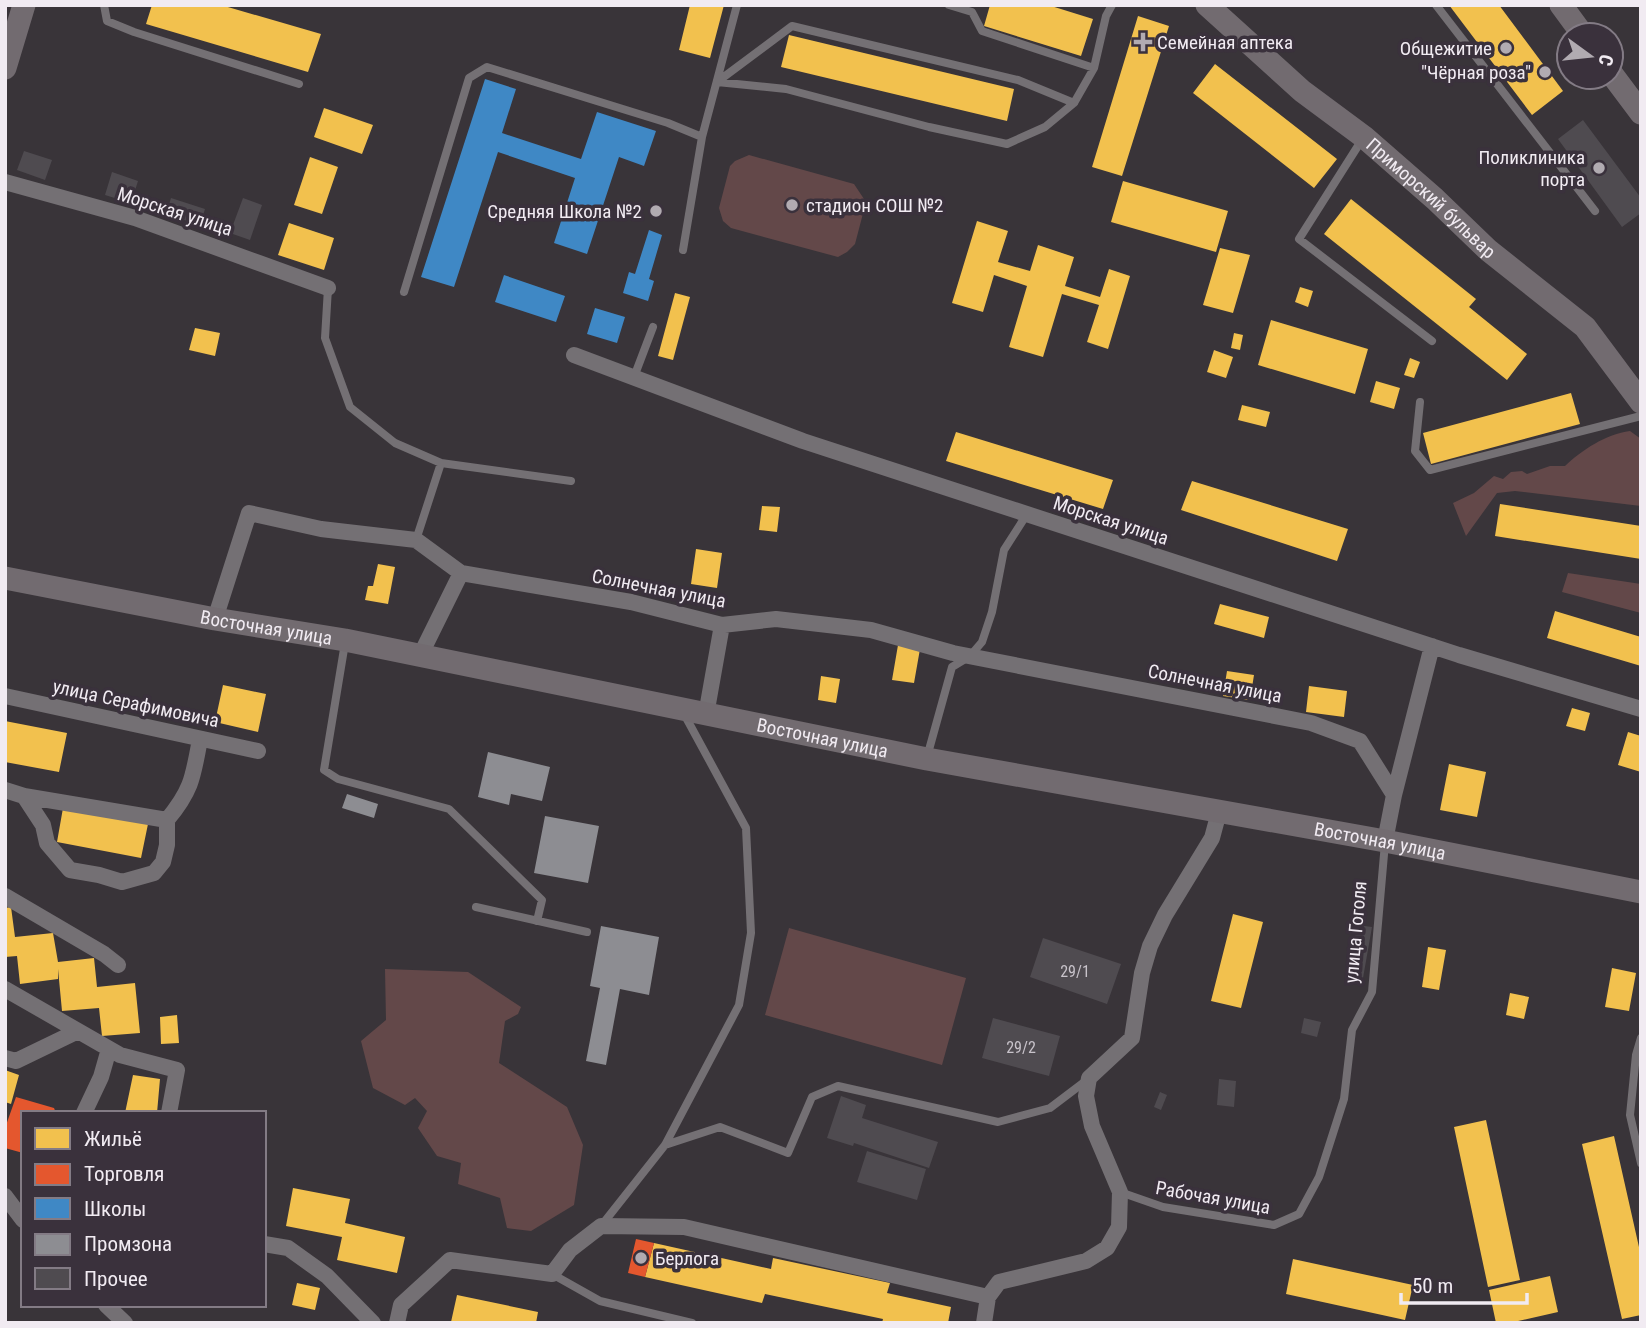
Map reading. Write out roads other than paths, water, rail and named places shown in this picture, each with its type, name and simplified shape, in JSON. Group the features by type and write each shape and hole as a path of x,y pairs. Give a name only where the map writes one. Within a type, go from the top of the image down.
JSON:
{"street":[{"path":"5,68 10,37 24,5"},
{"name":"Приморский бульвар","path":"1207,5 1303,91 1364,137 1488,250 1585,327 1641,402"},
{"path":"1561,5 1573,21"},
{"path":"1624,91 1641,113"},
{"name":"Морская улица","path":"5,182 135,218 328,288"},
{"name":"Морская улица","path":"574,355 803,441 1432,646 1641,709"},
{"name":"Солнечная улица","path":"215,619 249,513 321,529 416,540 461,573 631,602 722,625 776,619 871,630 970,656 1311,723 1360,741 1394,795"},
{"path":"420,656 461,573"},
{"name":"Восточная улица","path":"5,578 215,619 345,640 927,759 1385,841 1641,892"},
{"path":"706,715 722,625"},
{"name":"улица Гоголя","path":"1385,841 1432,646"},
{"name":"улица Серафимовича","path":"5,696 258,751"},
{"path":"24,796 43,825 47,843 70,870 122,882 154,873 163,862 167,845 167,820 181,804 192,782 200,739"},
{"path":"5,790 24,796 167,820"},
{"path":"984,1323 988,1297 999,1282 1086,1261 1107,1248 1119,1227 1120,1192 1092,1126 1086,1096 1089,1078 1132,1038 1142,973 1150,946 1165,915 1212,838 1219,812"},
{"path":"5,896 118,965"},
{"path":"5,989 120,1055 177,1070 169,1111"},
{"path":"5,1058 16,1061 76,1032"},
{"path":"85,1111 101,1077 109,1049"},
{"path":"5,1196 21,1217"},
{"path":"397,1323 401,1305 450,1260 552,1274 570,1250 601,1226 684,1227 988,1297"},
{"path":"266,1244 288,1248 327,1276 373,1323"},
{"path":"108,1307 125,1323"}],"lane":[{"path":"104,5 107,21 134,32 299,84"},
{"path":"683,250 702,137 737,5"},
{"path":"949,5 972,12 982,31 1094,68"},
{"path":"717,82 786,89 929,127 1007,144 1045,127 1074,103 1094,68 1106,16 1112,5"},
{"path":"1436,5 1595,211"},
{"path":"717,82 792,26 1018,80 1074,103"},
{"path":"404,292 469,78 487,67 668,123 702,137"},
{"path":"1364,137 1299,240 1432,341"},
{"path":"328,288 325,338 350,407 395,443 441,463 571,481"},
{"path":"634,377 653,327"},
{"path":"1420,402 1415,451 1430,470 1641,416"},
{"path":"416,540 441,463"},
{"path":"927,759 952,667 970,656 982,642 989,622 1004,550 1027,514"},
{"path":"345,640 324,770 338,779 449,809 542,900 537,921"},
{"path":"601,1226 665,1145 739,1005 751,933 746,828 682,710"},
{"name":"улица Гоголя","path":"1299,1214 1319,1177 1344,1100 1352,1030 1371,992 1385,841"},
{"path":"476,907 587,932"},
{"path":"1641,1038 1630,1115 1641,1163"},
{"path":"665,1145 720,1127 788,1153 812,1097 838,1086 998,1122 1050,1108 1089,1078"},
{"name":"Рабочая улица","path":"1120,1192 1163,1207 1274,1225 1299,1214"},
{"path":"552,1274 600,1301 692,1323"}],"place":[{"name":"Семейная аптека","path":"1143,42"},
{"name":"Общежитие","path":"1506,48"},
{"name":"\"Чёрная роза\"","path":"1545,72"},
{"name":"Поликлиника порта","path":"1599,168"},
{"name":"стадион СОШ №2","path":"792,205"},
{"name":"Средняя Школа №2","path":"656,211"},
{"name":"Берлога","path":"641,1258"}]}
